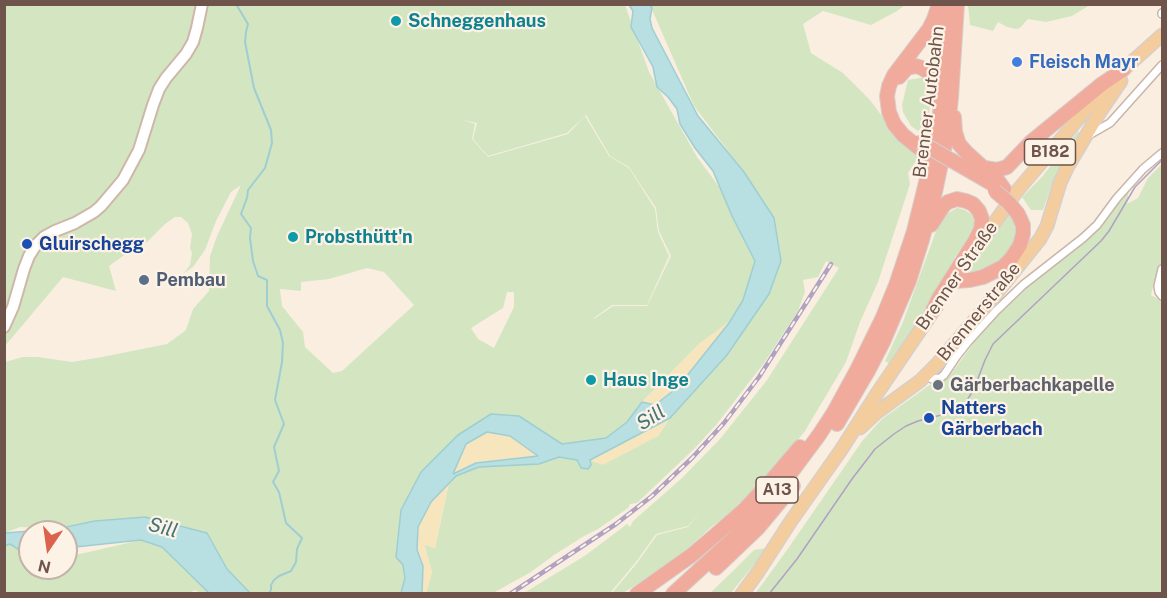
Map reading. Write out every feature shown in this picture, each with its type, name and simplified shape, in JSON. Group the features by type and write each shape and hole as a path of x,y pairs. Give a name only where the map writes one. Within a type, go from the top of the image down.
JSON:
{"highway":[{"name":"Brenner Autobahn","path":"688,594 757,529 800,477 850,403 883,342 909,281 941,166 946,98 944,72 947,9"},
{"path":"947,9 896,72 887,96 889,112 894,124 903,135 950,163 999,187 1013,197 1021,212 1029,220 1032,231 1025,256"},
{"path":"919,145 902,128 895,116 892,98 900,75 908,68 916,66 931,74 946,98 959,144 985,168 999,187"},
{"path":"985,168 997,170 1007,167 1031,142 1124,69"},
{"name":"Brenner Autobahn","path":"673,594 734,538 784,482 819,435 858,368 888,306 914,231 925,193 946,98"},
{"path":"922,240 938,212 948,202 966,201 973,204 979,211 982,222 980,232 933,310"},
{"path":"956,281 983,277 1003,267 1011,259 1020,245 1023,234 1021,212"},
{"name":"A13","path":"637,594 692,555 745,509 797,451 858,368"}],"main road":[{"path":"4,327 13,307 29,256 36,245 44,237 75,224 94,212 123,180 139,150 159,89 193,42 202,4"},
{"name":"Brenner Straße","path":"841,450 933,310 956,281 1005,207 1091,104 1124,69 1162,35"},
{"name":"Brenner Straße","path":"1025,256 1040,239 1047,226 1060,183 1074,153 1113,92 1146,50"},
{"name":"Brennerstraße","path":"905,392 943,358 1025,256"},
{"path":"888,377 892,390 897,393 905,392"},
{"name":"B182","path":"742,594 841,450 868,421 905,392"},
{"name":"B182","path":"736,594 777,542"}],"street":[{"path":"1084,138 1110,123 1162,64"},
{"path":"927,374 932,379 944,375 961,350 996,311 1023,285 1097,225 1143,169 1162,153"},
{"path":"1160,293 1158,282 1162,269"}],"green space":[{"path":"968,4 1090,5 1072,16 1046,22 1028,19 1016,29 998,22 993,31 970,25"},
{"path":"5,5 37,5 39,7 38,5 625,5 649,72 697,157 720,188 755,261 743,300 729,322 699,344 642,402 627,422 606,438 562,444 519,416 491,414 458,435 421,472 403,565 405,578 401,593 250,593 227,569 207,533 95,521 78,524 78,520 18,520 18,528 5,533 5,362 23,357 72,362 102,357 167,344 186,330 193,309 209,291 210,256 241,185 231,192 216,221 205,250 193,267 184,273 190,265 192,234 188,223 181,217 175,217 146,243 134,248 109,266 116,291 63,277 5,346","holes":["586,115 610,156 629,167 656,208 659,231 671,256 647,306 613,306 594,319 612,305 647,305 669,256 658,232 655,209 629,168 609,156 585,116 568,134 488,157 472,139 475,124 463,120 477,123 473,139 488,156 567,133","367,268 384,272 414,305 342,371 333,373 305,347 303,332 282,306 280,289 301,291 301,282 329,279","507,292 514,292 514,307 494,348 478,339 471,328 503,308"]},
{"path":"650,5 905,5 871,25 823,11 803,24 811,53 843,73 870,100 893,131 920,155 908,173 910,184 878,282 860,322 846,362 805,431 774,470 727,515 685,551 650,576 623,593 612,593 657,535 688,527 701,510 688,526 656,534 610,593 524,593 586,555 627,524 630,527 633,521 681,479 720,439 767,380 839,268 826,261 818,277 803,280 805,292 798,311 764,363 716,425 637,503 630,504 628,508 598,529 554,555 531,572 493,593 426,593 432,572 424,544 435,548 449,483 456,476 479,467 539,464 559,457 589,460 658,436 670,418 727,355 769,294 774,218 744,172 694,106"},
{"path":"926,77 932,99 927,121 918,131 911,126 903,112 902,105 908,80"},
{"path":"1078,131 1051,187 1043,210 1031,210 1022,197 1042,177"},
{"path":"1162,164 1162,261 1151,295 1162,301 1162,593 755,594 863,440 882,419 931,384 948,378 995,314 1026,282 1056,263 1129,187 1127,204 1138,198 1148,178"},
{"path":"957,208 972,215 975,223 972,233 955,257 950,273 890,364 885,361 903,322 939,223 948,213"},
{"path":"1009,210 1019,230 1014,248 993,268 962,276 985,241"},
{"path":"141,540 162,547 209,593 200,593 195,590 188,594 5,593 4,546 10,544 18,549 18,580 78,580 78,554"},
{"path":"767,548 731,593 709,594 754,550"}],"sand":[{"path":"729,322 678,387 654,405 642,402 699,344"},
{"path":"670,418 658,436 603,465 589,460"},
{"path":"487,432 510,436 539,456 476,463 452,475 466,444"},
{"path":"449,483 435,548 424,545 432,572 426,593 422,593 423,566 417,550 418,527 431,502"}],"water":[{"name":"Sill","path":"629,5 650,5 652,28 698,116 744,172 774,218 781,261 769,294 727,355 670,418 590,460 591,465 588,469 581,468 577,460 559,457 539,464 479,467 456,476 431,502 418,527 417,550 423,566 422,593 401,593 405,578 403,565 396,557 401,510 421,472 458,435 491,414 519,416 562,444 606,438 627,422 642,402 655,405 678,387 729,323 743,300 755,261 732,216 713,171 680,124 677,109 657,87 653,67 631,27 633,11","holes":["487,432 510,436 538,456 476,463 453,474 466,444"]},
{"name":"Sill","path":"145,517 207,533 227,569 250,593 209,593 162,547 141,540 78,547 78,524"},
{"path":"18,532 18,549 10,544 5,546 5,533"}],"waterway":[{"path":"236,4 248,24 245,42 254,88 271,130 272,143 265,168 248,190 241,214 251,228 253,261 258,276 267,280 267,306 280,330 283,343 275,400 284,424 274,447 279,471 273,482 279,492 286,523 302,538 297,549 296,562 291,571 274,580 268,594"}],"tram line":[{"path":"769,594 797,559 875,449 906,426 945,414 961,407 966,402 993,344 1101,241 1135,187 1162,160"}],"railway":[{"path":"510,594 616,524 652,496 692,458 724,423 759,377 831,264"}],"place":[{"name":"Schneggenhaus","path":"396,21"},
{"name":"Fleisch Mayr","path":"1017,62"},
{"name":"Probsthütt'n","path":"293,237"},
{"name":"Gluirschegg","path":"27,244"},
{"name":"Pembau","path":"144,280"},
{"name":"Haus Inge","path":"591,380"},
{"name":"Gärberbachkapelle","path":"938,385"},
{"name":"Natters Gärberbach","path":"929,418"}]}
